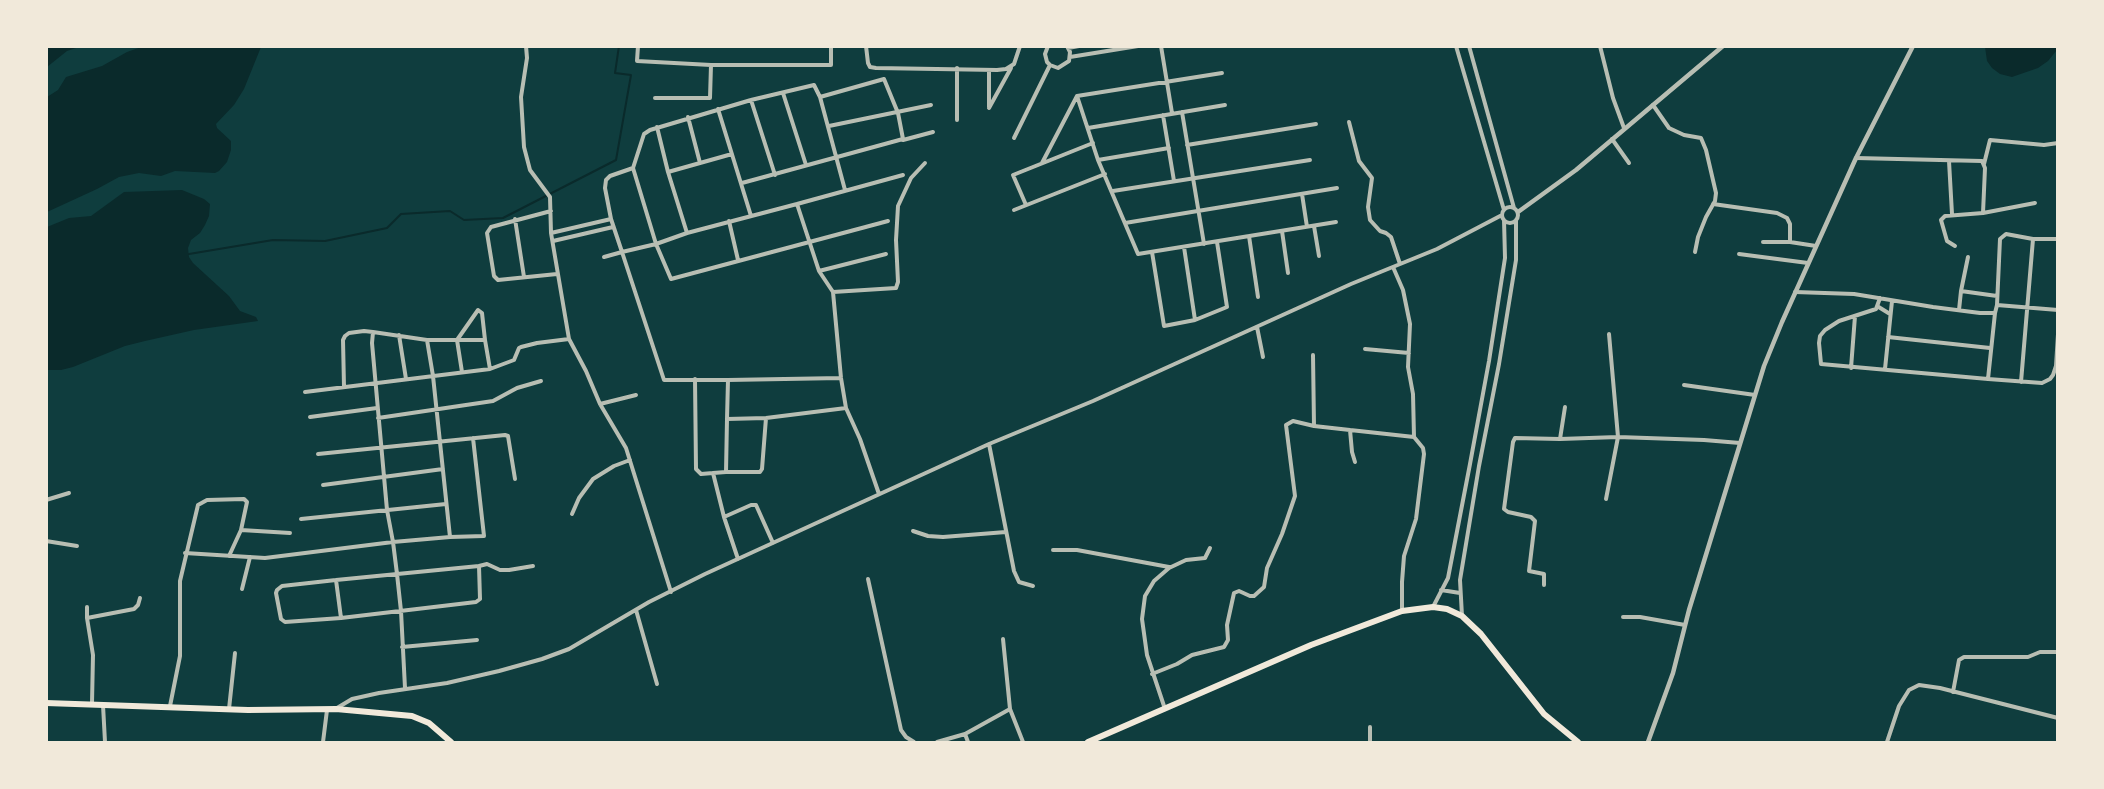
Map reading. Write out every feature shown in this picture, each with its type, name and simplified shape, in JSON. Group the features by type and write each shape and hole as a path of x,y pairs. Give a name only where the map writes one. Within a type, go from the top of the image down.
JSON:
{"main road":[{"path":"1088,742 1311,645 1402,611 1432,607 1447,609 1462,616 1481,634 1544,714 1574,741"},
{"path":"46,703 229,709 336,709 412,716 429,723 451,742"}],"street":[{"path":"526,46 527,58 521,97 523,140 530,170 550,197 551,233 569,339 600,404 626,448 671,592"},
{"path":"638,46 637,61 711,65 831,65 831,46"},
{"path":"866,46 866,58 870,66 989,70 1011,67"},
{"path":"989,70 989,108 1016,60 1020,46"},
{"path":"1048,46 1045,58 1050,65 1058,68 1069,61 1067,47 1079,46"},
{"path":"1070,57 1138,46"},
{"path":"1161,46 1172,113"},
{"path":"1432,607 1448,578 1489,361 1505,258 1504,215 1456,46"},
{"path":"1462,616 1460,580 1516,260 1516,210 1469,46"},
{"path":"1600,46 1613,98 1624,128"},
{"path":"1516,210 1560,182 1723,46"},
{"path":"1648,742 1667,690 1740,443 1770,351 1856,158 1913,46"},
{"path":"655,98 710,98 711,65"},
{"path":"1014,138 1050,65"},
{"path":"957,68 957,120"},
{"path":"1077,96 1222,73"},
{"path":"820,97 884,79 898,113 904,138 902,140"},
{"path":"845,190 829,126 814,85 657,127 644,134 633,168 656,244 671,279 888,221"},
{"path":"783,93 806,165"},
{"path":"1077,96 1098,160 1138,254 1336,222"},
{"path":"1042,163 1077,96"},
{"path":"751,100 775,175"},
{"path":"829,126 931,105"},
{"path":"1088,128 1225,105"},
{"path":"1653,105 1669,128 1704,140 1716,193 1695,252"},
{"path":"718,109 751,216"},
{"path":"1182,112 1204,244"},
{"path":"1163,115 1174,181"},
{"path":"688,117 700,163"},
{"path":"1350,122 1359,161 1372,178 1368,207 1370,220 1380,231 1391,237 1400,264"},
{"path":"1187,145 1316,124"},
{"path":"657,127 687,232"},
{"path":"742,183 933,132"},
{"path":"1611,139 1629,164"},
{"path":"1983,213 1984,165 1990,140 2044,145 2058,143"},
{"path":"1026,206 1013,175 1093,143"},
{"path":"1098,160 1169,148"},
{"path":"668,172 732,154"},
{"path":"1856,158 1979,160 1984,165"},
{"path":"1113,191 1310,160"},
{"path":"1949,161 1952,214"},
{"path":"833,292 896,288 898,206 911,178 925,163"},
{"path":"633,168 610,176 606,180 605,188 613,226 664,380 841,378"},
{"path":"1014,210 1105,174"},
{"path":"604,257 656,244 687,232 903,175"},
{"path":"1125,223 1336,188"},
{"path":"1302,194 1307,227"},
{"path":"1955,246 1947,241 1941,220 1945,216 1983,213 2036,203"},
{"path":"797,204 819,271 833,292 846,408 879,494"},
{"path":"1713,204 1777,213 1787,218 1790,224 1790,242"},
{"path":"336,709 352,699 405,688 447,683 542,659 586,640 636,610 738,559 879,494 1437,249 1504,215 1509,207 1516,210"},
{"path":"551,211 516,219 488,229 489,244 494,276 498,280 557,274"},
{"path":"1504,215 1512,223 1516,220"},
{"path":"516,219 524,277"},
{"path":"551,233 611,219"},
{"path":"729,221 738,260"},
{"path":"553,241 613,226"},
{"path":"1314,226 1319,256"},
{"path":"1282,231 1288,273"},
{"path":"1988,380 1990,348 1997,305 2000,239 2006,234 2033,239 2058,239"},
{"path":"1249,236 1258,297"},
{"path":"2021,382 2033,239"},
{"path":"1152,252 1164,326 1195,320 1227,307 1217,242"},
{"path":"1763,242 1790,242 1816,246"},
{"path":"1184,247 1195,320"},
{"path":"819,271 886,254"},
{"path":"1739,254 1808,263"},
{"path":"1959,310 1968,257"},
{"path":"1393,267 1406,299 1410,324 1408,367 1413,394 1414,437"},
{"path":"1961,291 1997,296"},
{"path":"1795,292 1854,294 1892,301 1995,313"},
{"path":"1880,298 1873,310 1839,321 1825,330 1820,336 1819,343 1821,364 2042,383 2054,375 2058,334"},
{"path":"1885,369 1892,301"},
{"path":"1997,305 2058,310"},
{"path":"1877,306 1890,314"},
{"path":"462,372 457,339 476,311 480,310 485,327 490,369"},
{"path":"1851,368 1855,316"},
{"path":"1257,327 1263,357"},
{"path":"344,387 344,340 349,333 364,331 427,340 485,340"},
{"path":"373,332 374,383 387,510 401,611 405,688"},
{"path":"1606,499 1618,437 1609,334"},
{"path":"399,335 406,379"},
{"path":"1888,337 1990,348"},
{"path":"305,392 490,369 514,360 522,346 569,339"},
{"path":"427,340 450,537"},
{"path":"1365,349 1409,353"},
{"path":"1313,355 1314,426"},
{"path":"1489,361 1499,364"},
{"path":"695,379 696,470 700,474 760,472 766,418"},
{"path":"726,472 728,380"},
{"path":"378,418 497,400 517,387 541,381"},
{"path":"1684,385 1755,395"},
{"path":"600,404 636,395"},
{"path":"1560,440 1565,406"},
{"path":"310,417 377,408"},
{"path":"727,419 766,418 846,408"},
{"path":"1152,674 1192,655 1221,649 1228,640 1229,613 1234,593 1239,591 1254,596 1262,590 1267,568 1295,496 1286,425 1293,421 1314,426 1414,437 1421,444 1424,454 1416,519 1404,556 1402,611"},
{"path":"1350,430 1355,462"},
{"path":"318,454 506,435 514,479"},
{"path":"1544,585 1544,574 1529,571 1535,521 1531,517 1504,509 1514,439 1517,437 1560,440 1618,437 1740,443"},
{"path":"185,553 266,558 393,542 482,537 484,534 473,438"},
{"path":"989,444 1011,560 1019,582 1032,586"},
{"path":"572,514 579,498 593,479 614,466 630,460"},
{"path":"1470,464 1479,466"},
{"path":"323,485 443,469"},
{"path":"713,473 738,559"},
{"path":"46,500 69,493"},
{"path":"170,706 180,656 180,581 198,505 202,502 246,500 241,530 229,556"},
{"path":"301,519 446,504"},
{"path":"724,517 756,506 773,543"},
{"path":"241,530 290,532"},
{"path":"913,531 928,536 943,537 1006,532"},
{"path":"46,541 77,546"},
{"path":"1165,710 1146,656 1143,629 1145,596 1154,581 1169,568 1186,560 1205,558 1210,548"},
{"path":"1053,550 1077,550 1169,568"},
{"path":"242,589 250,557"},
{"path":"479,566 480,599 476,603 341,618 285,622 281,619 276,593 282,586 487,564 500,570 533,566"},
{"path":"868,579 901,730 914,742"},
{"path":"336,580 341,618"},
{"path":"1442,590 1460,593"},
{"path":"87,618 134,609 140,598"},
{"path":"87,607 93,655 92,703"},
{"path":"636,610 657,684"},
{"path":"1623,616 1685,625"},
{"path":"1004,639 1010,709 1023,742"},
{"path":"402,647 477,640"},
{"path":"1953,692 1959,660 1964,657 2028,657 2040,652 2058,652"},
{"path":"229,709 235,653"},
{"path":"1887,742 1899,706 1909,690 1925,684 2058,718"},
{"path":"103,704 105,742"},
{"path":"937,742 965,734 1010,709"},
{"path":"323,742 327,710"},
{"path":"1370,727 1370,742"},
{"path":"965,734 968,742"}],"water":[{"path":"47,46 98,47 76,48 67,51 47,67"},
{"path":"144,46 261,47 244,89 234,105 216,124 217,128 231,141 227,162 215,173 175,171 161,176 139,173 119,177 47,212 47,97 58,90 66,77 102,66 127,52"},
{"path":"2057,46 2057,50 2048,61 2038,68 2012,77 2000,74 1992,68 1987,61 1985,47"},
{"path":"182,190 210,204 209,216 205,225 200,233 191,240 188,248 189,257 229,296 240,311 256,317 258,321 194,330 145,341 125,346 73,367 47,370 47,227 69,218 91,216 124,192"}],"waterway":[{"path":"189,254 273,240 325,241 387,228 401,214 450,211 464,220 503,218 616,160 631,75 615,73 619,46"}]}
